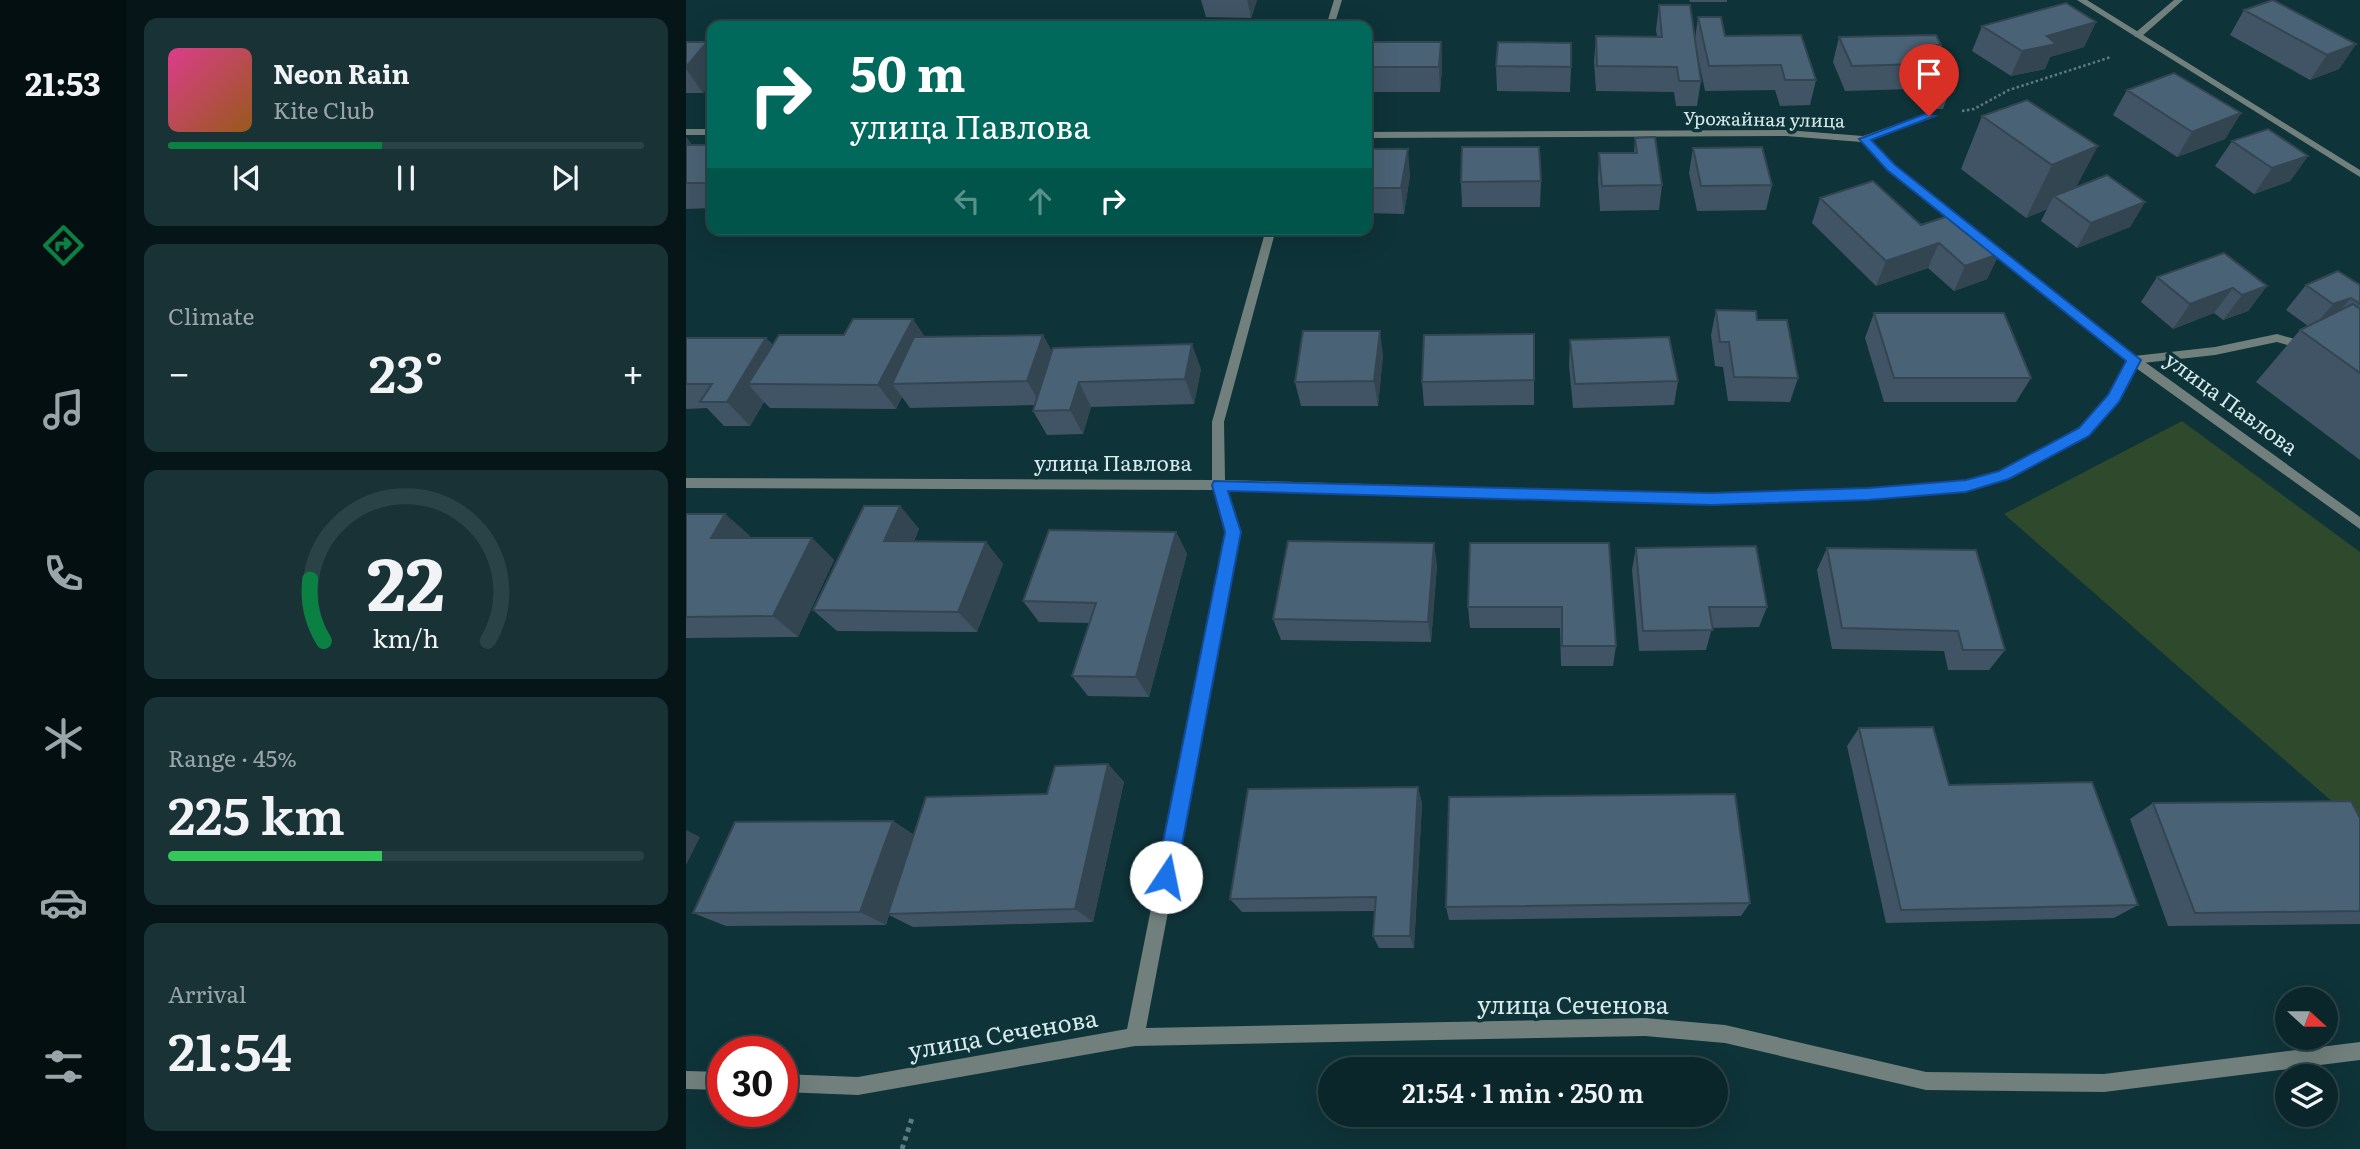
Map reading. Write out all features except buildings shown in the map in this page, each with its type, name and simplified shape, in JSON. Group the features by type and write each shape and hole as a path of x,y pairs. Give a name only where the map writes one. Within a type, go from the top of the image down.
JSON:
{"street":[{"path":"1332,21 1338,0"},
{"path":"2081,0 2360,174"},
{"path":"2138,35 2179,0"},
{"name":"Урожайная улица","path":"1372,135 1786,133 1864,139 1929,116"},
{"path":"686,132 707,132"},
{"path":"1864,139 1891,168 2134,360 2215,351 2277,338 2325,352"},
{"path":"1135,1037 1233,532 1219,485 1218,422 1269,235"},
{"name":"улица Павлова","path":"686,483 1219,485 1711,499 1868,494 1966,486 2003,475 2084,432 2114,399 2134,360 2360,524"},
{"name":"улица Сеченова","path":"798,1084 858,1086 1135,1037 1645,1027 1725,1034 1926,1081 2008,1082 2104,1083 2360,1051"},
{"path":"686,1080 707,1081"}],"path":[{"path":"1929,116 1974,109 2009,90 2123,53 2138,35"}],"green space":[{"path":"2182,421 2360,552 2360,826 2004,514"}],"route":[{"path":"1166,877 1233,532 1219,485 1711,499 1868,494 1966,486 2003,475 2084,432 2114,399 2134,360 1891,168 1864,139 1929,116"}]}
